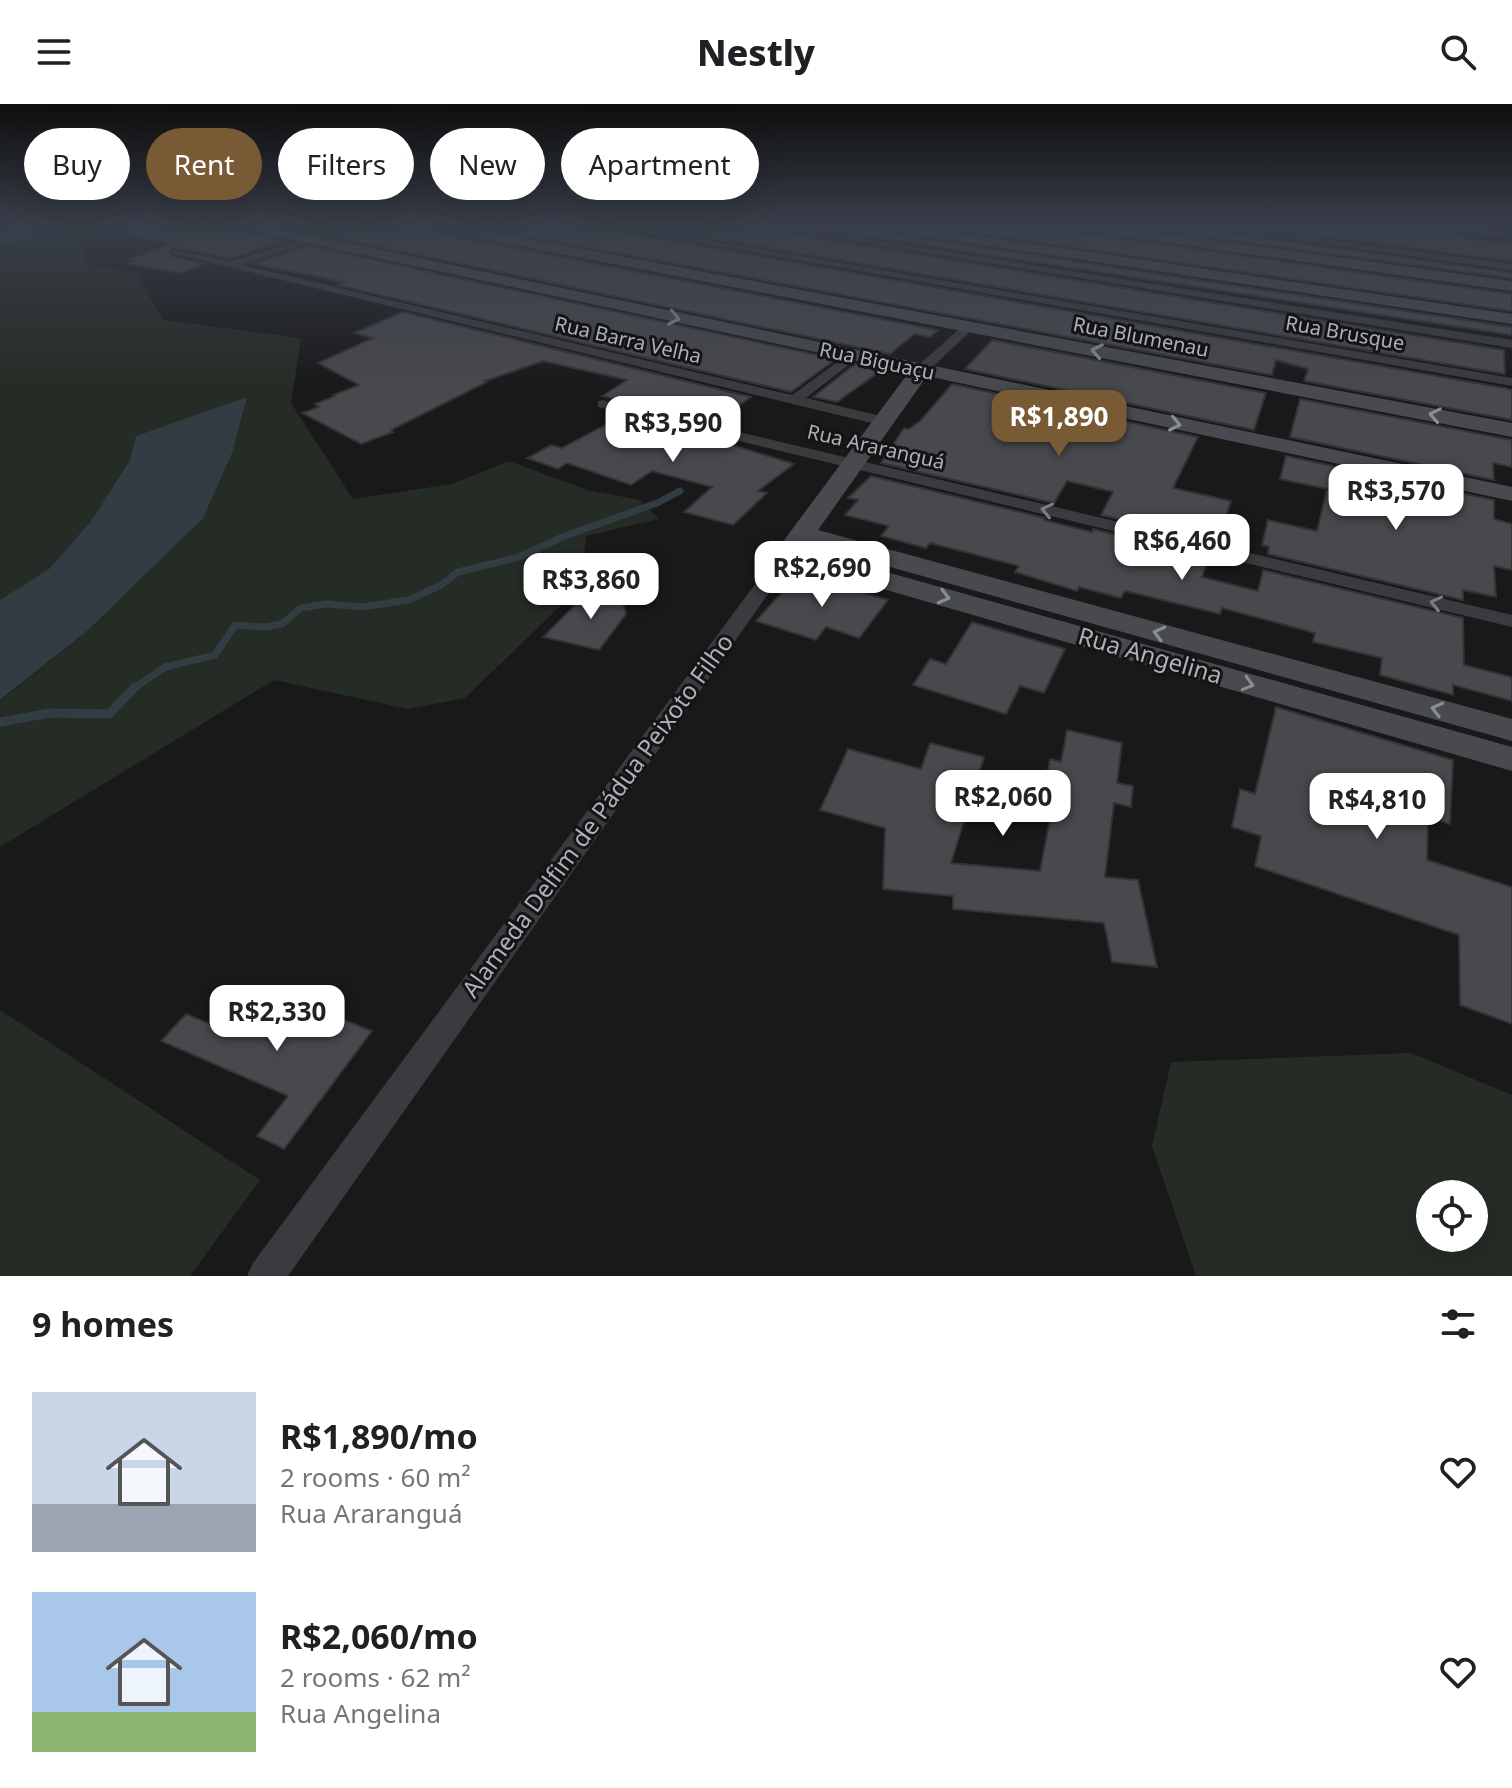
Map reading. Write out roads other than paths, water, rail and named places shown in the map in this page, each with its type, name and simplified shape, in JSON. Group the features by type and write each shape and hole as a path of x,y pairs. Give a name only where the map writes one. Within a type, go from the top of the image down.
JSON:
{"street":[{"name":"Rua Barra Velha","path":"286,280 884,421"},
{"name":"Rua Biguaçu","path":"498,280 1512,494"},
{"name":"Rua Blumenau","path":"720,280 1512,430"},
{"name":"Rua Brusque","path":"920,280 1512,382"},
{"path":"1105,280 1512,344"},
{"path":"1246,280 1512,319"},
{"path":"1466,280 1512,286"},
{"name":"Alameda Delfim de Pádua Peixoto Filho","path":"266,1276 920,371 969,327"},
{"path":"795,400 851,356"},
{"name":"Rua Araranguá","path":"603,404 1512,621"},
{"name":"Rua Angelina","path":"795,544 1512,730"},
{"name":"Rua Angelina","path":"795,544 1512,759"}],"waterway":[{"path":"133,689 165,667 215,655 235,625 264,627 282,624 301,608 327,604 362,607 409,600 441,585 458,572 516,558 565,536 657,503 680,491 676,493"},
{"path":"0,722 50,713 109,714 133,689"}]}
